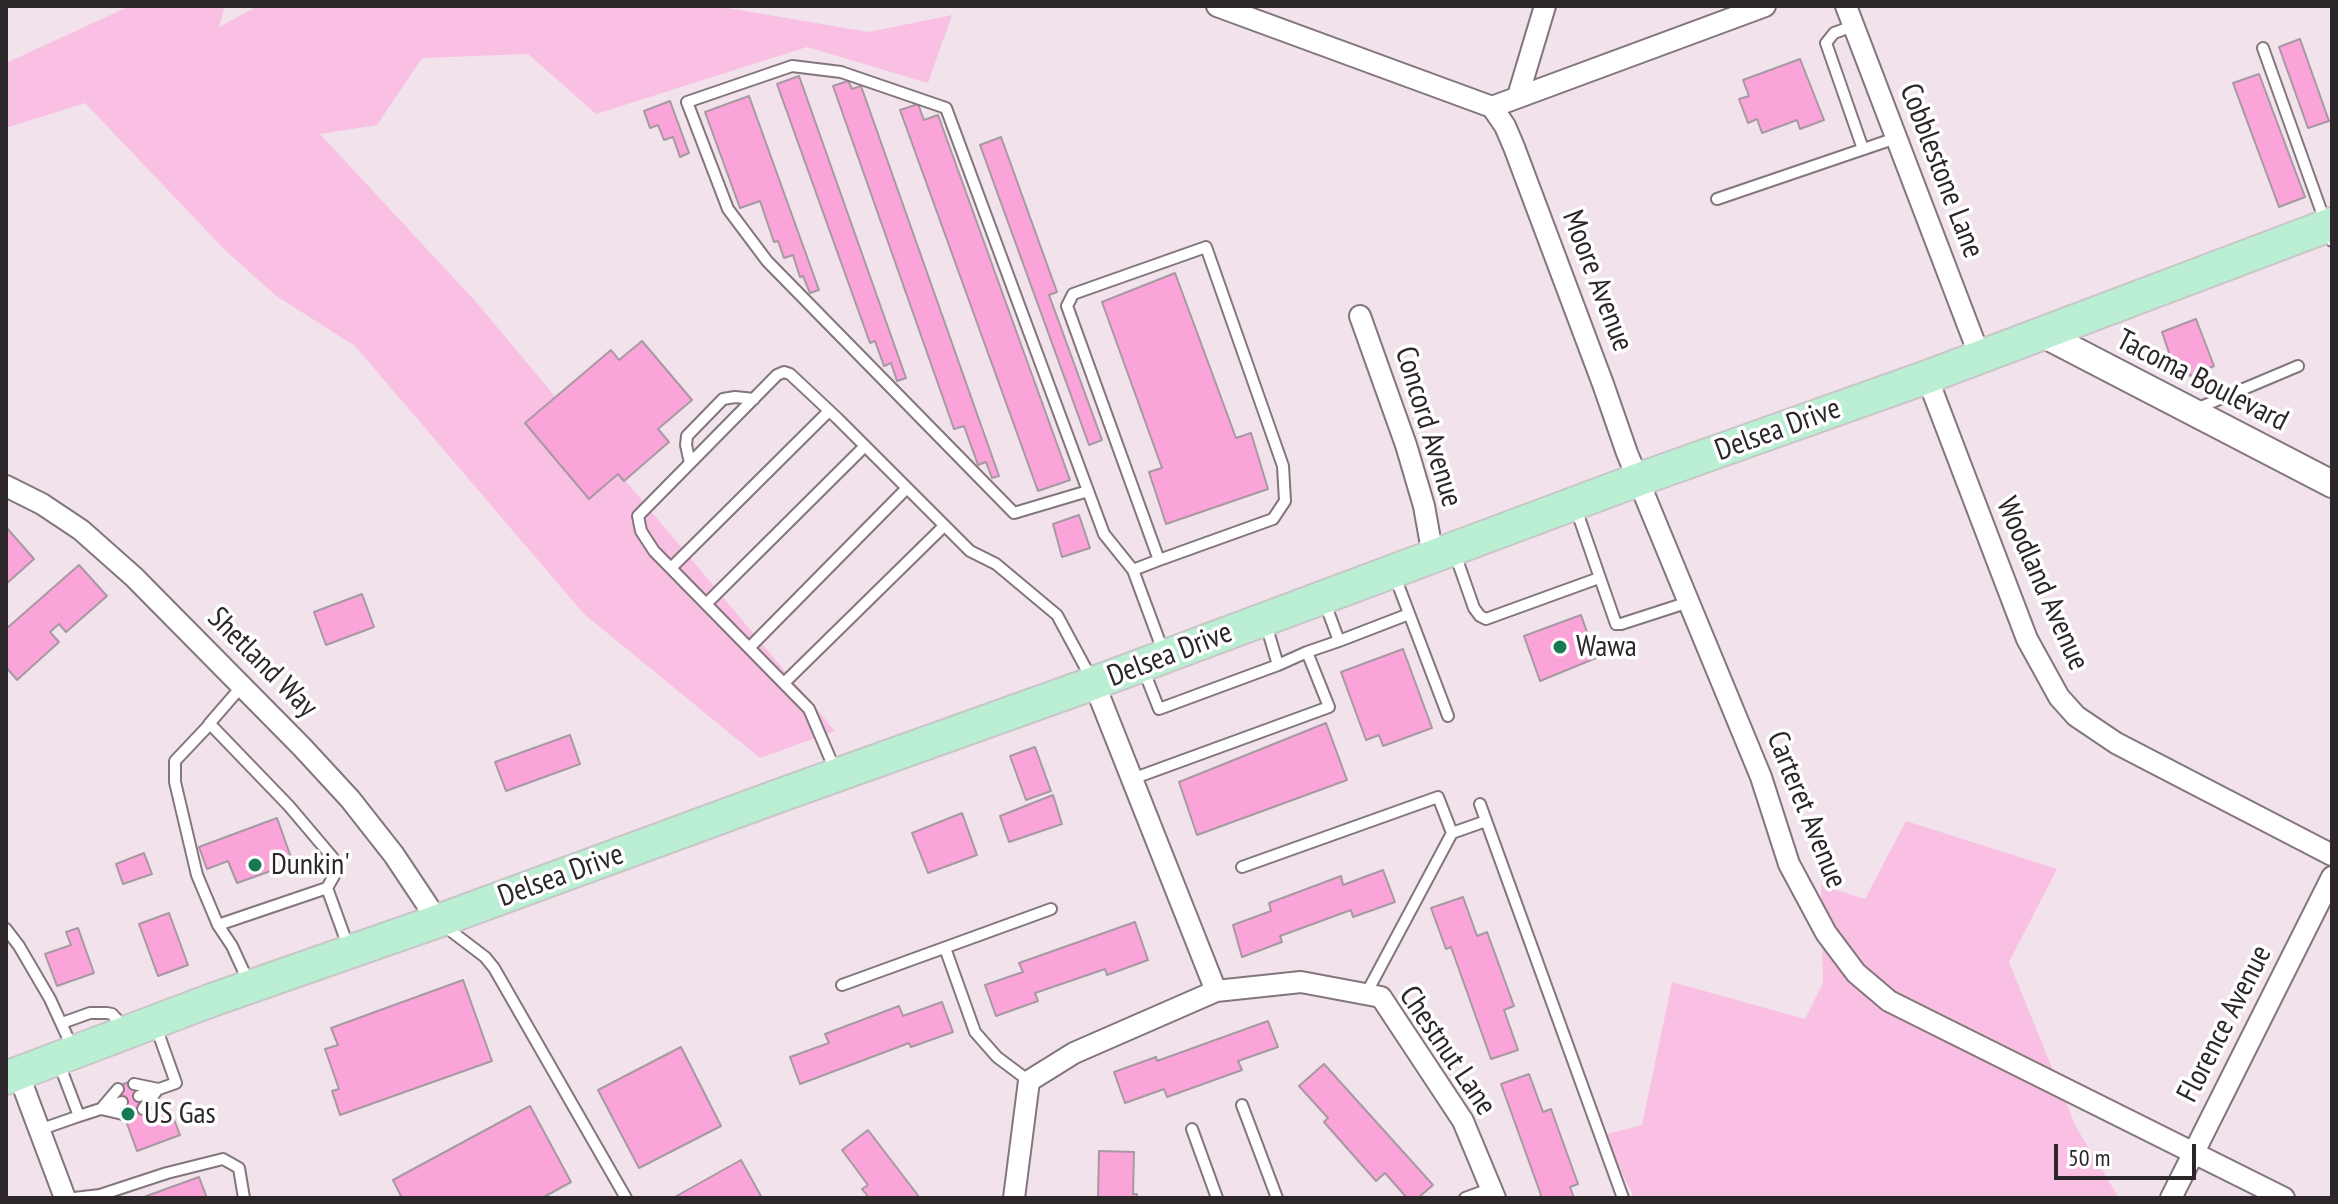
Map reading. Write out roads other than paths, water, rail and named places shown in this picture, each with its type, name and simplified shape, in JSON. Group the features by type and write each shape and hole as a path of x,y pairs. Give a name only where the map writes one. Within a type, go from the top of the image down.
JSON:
{"main road":[{"name":"Delsea Drive","path":"12,1076 64,1045 141,1027 438,921 1094,683 1640,479 2330,230"}],"street":[{"path":"1217,6 1492,107 1765,6"},
{"path":"1518,96 1545,6"},
{"name":"Cobblestone Lane","path":"1846,6 1980,357"},
{"name":"Moore Avenue","path":"1492,107 1514,147 1627,453 1640,479"},
{"name":"Concord Avenue","path":"1360,316 1443,553"},
{"name":"Tacoma Boulevard","path":"2043,334 2332,484"},
{"name":"Woodland Avenue","path":"1927,377 2027,639 2059,697 2076,716 2116,743 2332,855"},
{"name":"Carteret Avenue","path":"1640,479 1761,777 1789,864 1826,933 1856,973 1889,1001 2284,1198"},
{"name":"Shetland Way","path":"6,486 42,504 81,530 134,577 302,747 365,817 438,921"},
{"path":"1094,683 1216,991"},
{"name":"Florence Avenue","path":"2171,1198 2332,877"},
{"name":"Chestnut Lane","path":"1029,1081 1074,1053 1216,991 1301,982 1381,997 1463,1121 1494,1193"},
{"path":"12,1076 39,1130 65,1198"},
{"path":"1014,1198 1029,1081"}],"lane":[{"path":"1853,26 1834,33 1826,43 1863,149"},
{"path":"2263,48 2330,230"},
{"path":"1088,491 1014,513 767,261 728,209 687,102 792,66 841,72 946,108 1104,534 1133,570 1153,661 1159,709 1409,614"},
{"path":"1717,199 1896,138"},
{"path":"1133,570 1273,519 1285,501 1283,466 1206,247 1073,294 1067,306 1159,560"},
{"path":"2191,412 2298,366"},
{"path":"837,775 809,709 654,551 641,531 638,516 777,375 784,372 790,374 829,411 970,551 996,564 1057,615 1094,683"},
{"path":"690,463 687,436 723,399 754,399"},
{"path":"671,568 829,411"},
{"path":"706,604 865,446"},
{"path":"749,648 907,488"},
{"path":"1574,504 1616,624 1689,602"},
{"path":"784,683 944,526"},
{"path":"1443,553 1474,608 1486,619 1599,578"},
{"path":"1393,572 1448,716"},
{"path":"1323,597 1339,641"},
{"path":"1264,620 1278,665"},
{"path":"1132,779 1329,707 1307,652"},
{"path":"242,686 175,761 175,782 197,875 218,925 232,946 250,987"},
{"path":"209,724 289,806 333,858 335,874 327,888 218,925"},
{"path":"1242,867 1438,797 1452,833"},
{"path":"1480,804 1623,1198"},
{"path":"1366,994 1452,833 1486,821"},
{"path":"327,888 350,952"},
{"path":"842,985 1051,909"},
{"path":"438,921 485,957 494,968 626,1198"},
{"path":"6,929 27,959 64,1045 79,1116"},
{"path":"945,948 975,1032 997,1057 1029,1081"},
{"path":"139,1096 176,1083 141,1027"},
{"path":"134,1084 158,1089"},
{"path":"101,1109 118,1089"},
{"path":"143,1109 158,1089"},
{"path":"39,1130 122,1102"},
{"path":"1242,1105 1277,1198"},
{"path":"101,1109 127,1115"},
{"path":"1192,1129 1217,1198"},
{"path":"74,1198 101,1197 167,1173 223,1159 239,1168 244,1198"},
{"path":"1465,1198 1494,1193"}],"place":[{"name":"Wawa","path":"1560,647"},
{"name":"Dunkin'","path":"255,865"},
{"name":"US Gas","path":"128,1114"}]}
